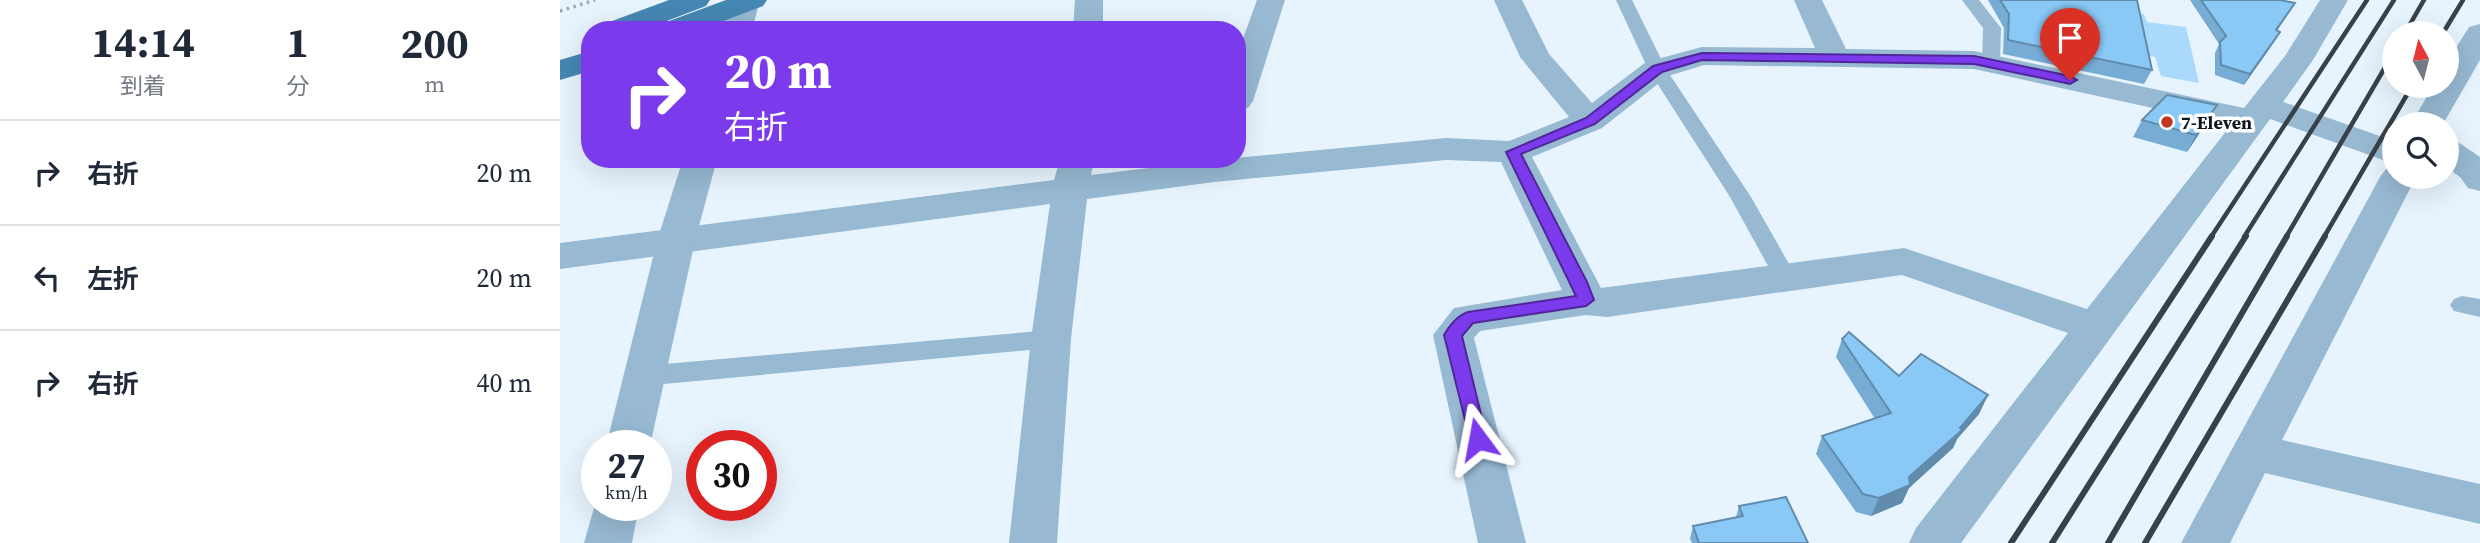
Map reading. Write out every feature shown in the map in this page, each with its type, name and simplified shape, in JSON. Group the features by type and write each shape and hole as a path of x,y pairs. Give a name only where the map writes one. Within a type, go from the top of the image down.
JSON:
{"main road":[{"path":"639,21 696,0"},
{"path":"702,21 745,8"},
{"path":"560,50 581,42"},
{"path":"560,71 581,63"}],"street":[{"path":"1088,21 1089,0"},
{"path":"1246,74 1271,0"},
{"path":"1508,0 1535,57 1590,121"},
{"path":"1808,0 1834,57"},
{"path":"1933,543 2298,60 2334,0"},
{"path":"2437,112 2469,75 2480,33"},
{"path":"1246,163 1446,149 1513,152 1590,121 1657,69 1702,56 1834,57 1991,63 2258,113 2382,149"},
{"path":"1513,152 1586,300"},
{"path":"2459,159 2473,169 2480,180"},
{"path":"631,430 676,241 697,168"},
{"path":"560,256 676,241 1073,174 1168,168"},
{"path":"1032,543 1051,339 1073,174"},
{"path":"2205,543 2392,189"},
{"path":"1502,543 1453,335 1468,318 1586,300 1607,303 1904,261 2096,327"},
{"path":"2255,452 2480,504"},
{"path":"608,543 612,521"}],"lane":[{"path":"1624,0 1657,69 1740,197 1786,278"},
{"path":"1970,0 1992,28 1991,63"},
{"path":"642,376 1051,339"}],"path":[{"path":"560,11 595,0"}],"shaded area":[{"path":"2074,12 2144,14 2147,22 2186,27 2199,83 2161,76 2155,57 2091,48"}],"building":[{"path":"2000,0 2137,0 2152,70 2008,40 2009,14"},
{"path":"2201,0 2280,0 2295,3 2276,30 2280,32 2250,74 2221,65 2220,42 2226,36"},
{"path":"2167,95 2217,105 2196,135 2142,120"},
{"path":"1849,332 1899,376 1921,354 1988,395 1960,428 1962,430 1909,477 1910,485 1879,498 1863,494 1822,436 1891,413 1842,339"},
{"path":"1786,497 1808,543 1699,543 1693,526 1743,516 1739,506"}],"railway":[{"path":"2211,237 2367,0"},
{"path":"2244,237 2394,0"},
{"path":"2412,21 2424,0"},
{"path":"2450,21 2463,0"},
{"path":"2286,237 2382,73"},
{"path":"2324,237 2405,98"},
{"path":"2011,543 2212,236"},
{"path":"2052,543 2246,236"},
{"path":"2108,543 2287,236"},
{"path":"2145,543 2325,236"}],"place":[{"name":"7-Eleven","path":"2167,122"}],"route":[{"path":"1478,439 1453,335 1468,318 1586,300 1513,152 1590,121 1657,69 1702,56 1974,60 2070,80"}]}
